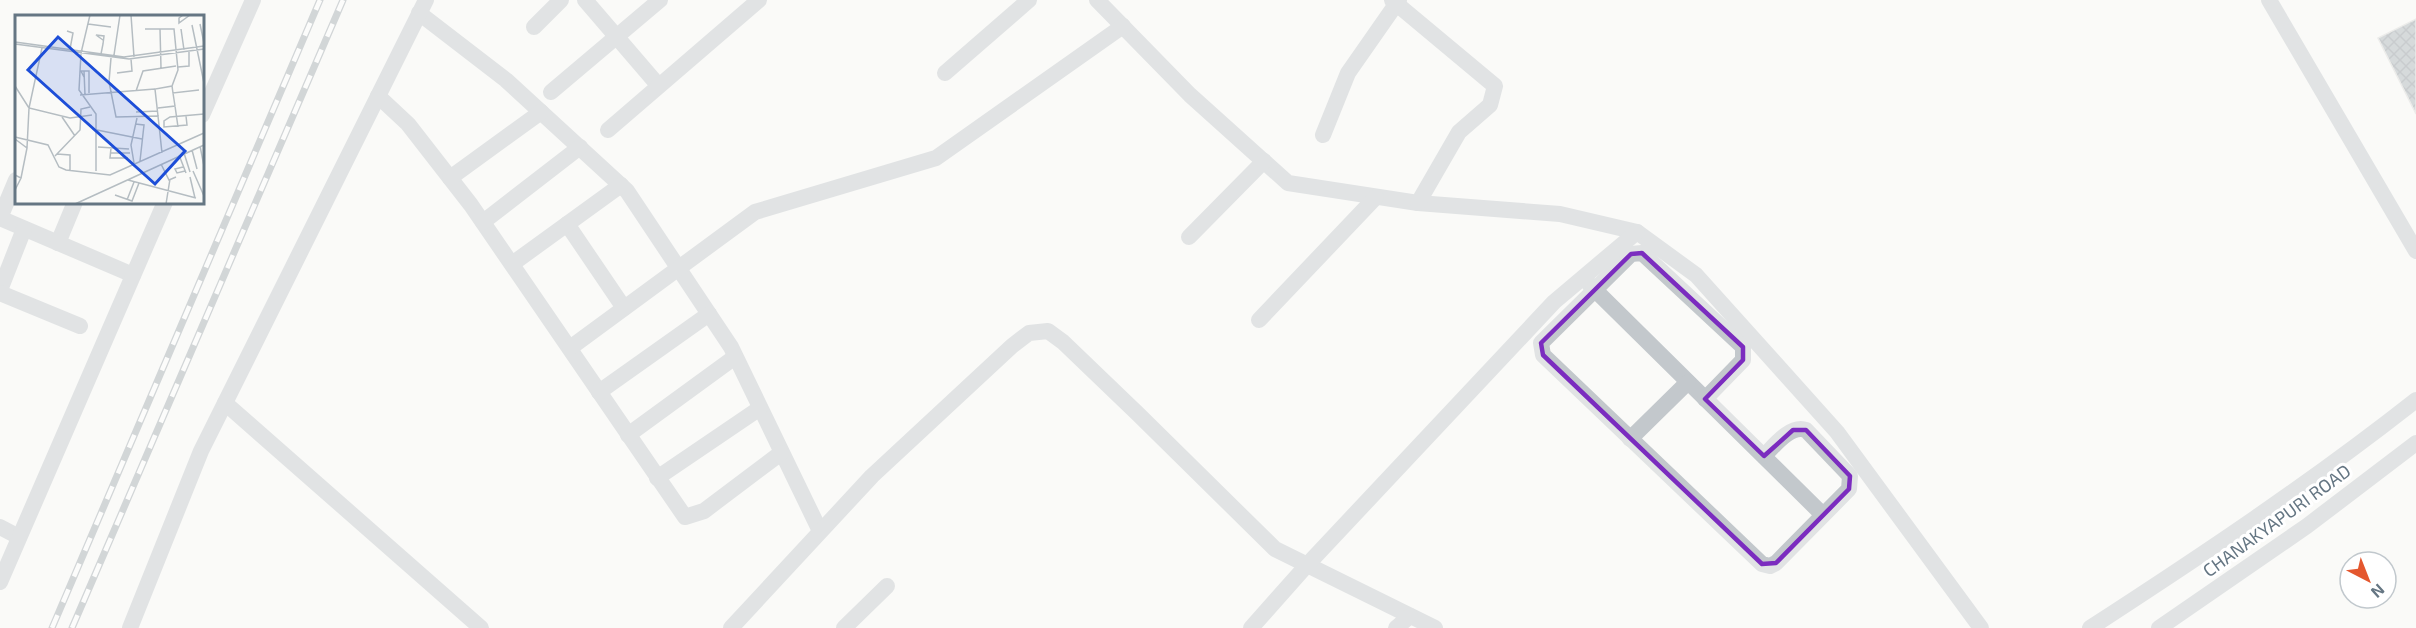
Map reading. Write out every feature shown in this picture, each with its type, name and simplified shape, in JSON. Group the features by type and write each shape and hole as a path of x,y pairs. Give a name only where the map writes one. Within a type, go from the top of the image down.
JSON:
{"street":[{"path":"204,110 253,0"},
{"path":"534,27 561,0"},
{"path":"585,0 658,85"},
{"path":"551,92 660,0"},
{"path":"608,130 759,0"},
{"path":"945,73 1029,0"},
{"path":"1097,0 1190,95 1288,183 1418,203 1560,214 1637,232 1696,275 1837,432 1982,628"},
{"path":"2269,0 2416,251"},
{"path":"1323,135 1348,73 1396,1 1495,86 1490,105 1459,132 1418,203"},
{"path":"130,628 201,451 423,7 627,191 679,267 735,357 820,531"},
{"path":"570,348 755,212 936,158 1122,26"},
{"path":"378,96 408,124 483,222 685,517 704,511 781,453"},
{"path":"450,178 541,112"},
{"path":"483,222 580,147"},
{"path":"1190,237 1264,161"},
{"path":"15,182 0,218 133,275"},
{"path":"512,264 621,185"},
{"path":"1259,320 1376,197"},
{"path":"58,243 74,204"},
{"path":"0,582 164,204"},
{"path":"567,224 624,308"},
{"path":"24,229 0,292 80,326"},
{"path":"1251,628 1307,565 1554,302 1637,232"},
{"path":"1705,399 1743,360 1743,347 1642,253 1631,254 1541,343 1543,355 1762,564 1770,566 1776,563 1849,489 1850,476 1806,430 1800,428 1793,430 1764,456"},
{"path":"1583,278 1823,515"},
{"path":"599,392 709,314"},
{"path":"731,628 872,476 1012,346 1029,333 1048,331 1063,342 1130,406 1275,549 1435,628"},
{"path":"628,435 735,357"},
{"path":"1630,438 1689,382"},
{"path":"2090,628 2168,578 2332,464 2416,400"},
{"path":"225,403 481,628"},
{"path":"657,478 760,408"},
{"name":"CHANAKYAPURI ROAD","path":"2159,628 2181,622 2416,443"},
{"path":"0,526 19,537"},
{"path":"844,628 887,586"},
{"path":"1396,628 1410,616"}],"highlighted area":[{"path":"1642,253 1743,347 1743,360 1705,399 1764,456 1793,430 1806,430 1850,476 1849,489 1776,563 1762,564 1543,355 1541,343 1631,254"}],"building":[{"path":"2416,19 2416,114 2378,38"}],"railway":[{"path":"52,628 320,0"},
{"path":"72,628 343,0"}]}
